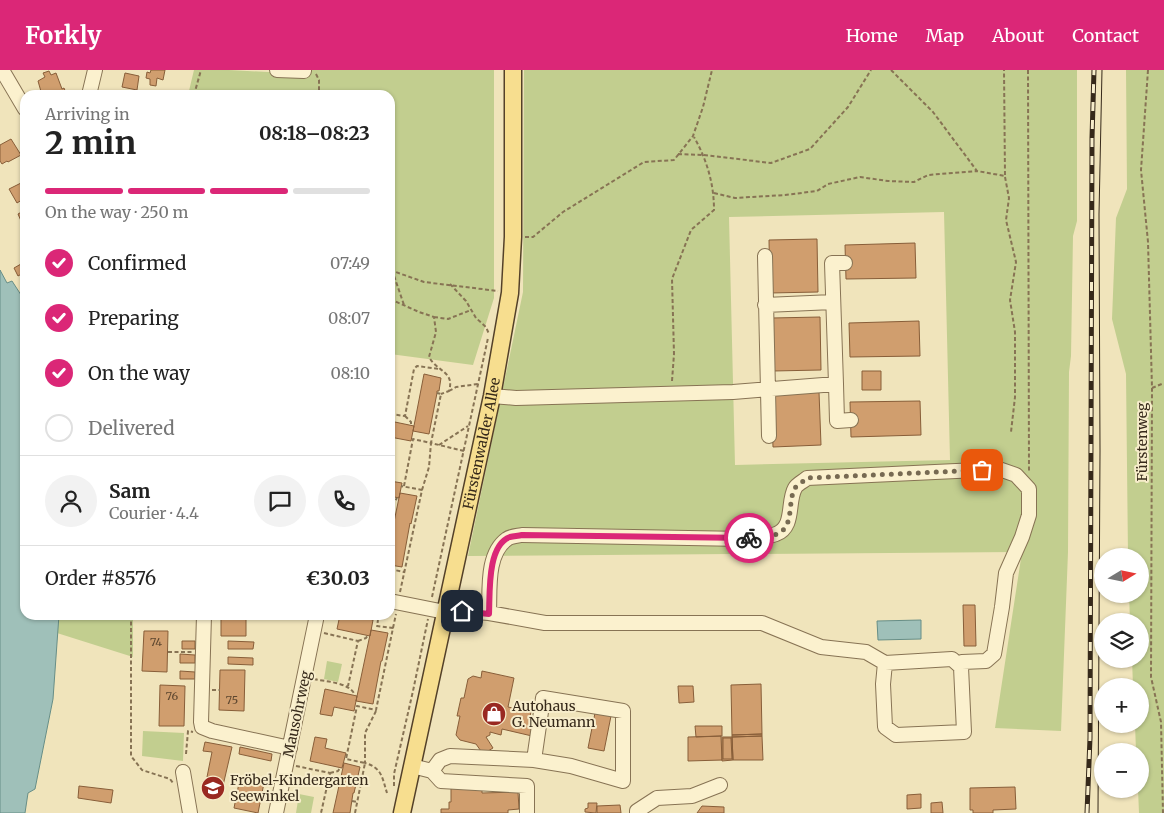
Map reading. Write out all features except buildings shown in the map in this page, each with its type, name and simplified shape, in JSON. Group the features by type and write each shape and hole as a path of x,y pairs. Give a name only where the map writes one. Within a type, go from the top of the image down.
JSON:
{"main road":[{"name":"Fürstenwalder Allee","path":"402,813 492,396 510,293 513,237 513,70"}],"street":[{"path":"2,70 20,100"},
{"path":"90,90 95,70"},
{"path":"277,70 304,71"},
{"path":"765,256 769,436"},
{"path":"845,263 832,263 837,421 851,420"},
{"path":"765,305 833,302"},
{"path":"835,341 850,341"},
{"path":"492,396 516,398 671,394 836,384"},
{"path":"489,614 492,568 496,549 508,537 522,535 744,539 776,534 784,530 788,521 795,487 807,478 999,469 1016,475 1029,490 1029,515 1022,537 1006,573 994,654 986,661 962,662 958,664"},
{"path":"396,601 445,612"},
{"path":"462,611 545,623 762,623 820,647 866,652 885,663 952,660 961,668 964,732 896,735 885,727 885,663"},
{"path":"204,620 202,727 212,731 290,748"},
{"name":"Mausohrweg","path":"280,812 291,765 290,748 316,620"},
{"path":"432,771 440,760 450,756 534,760 571,766 623,781 623,711 543,698 534,760"},
{"path":"412,766 432,771 440,781 527,786 527,813"},
{"path":"183,772 190,813"},
{"path":"637,813 657,798 692,796 720,785"}],"path":[{"path":"195,90 201,70"},
{"path":"521,237 533,237 563,212 644,162 674,160 693,136 703,108 712,70"},
{"path":"678,154 704,155 771,163 810,149 848,107 871,70"},
{"path":"891,70 933,112 977,171"},
{"path":"1004,70 1005,176 1009,198 1006,220 1016,262 1010,300 1015,332 1015,397 1011,432"},
{"path":"1028,70 1029,490"},
{"name":"Fürstenweg","path":"1148,70 1141,170 1148,242 1152,388 1151,677 1161,722 1163,813"},
{"path":"304,71 315,73 319,80 319,90"},
{"path":"671,394 674,354 672,279 691,230 714,210 714,193 704,155 693,136"},
{"path":"714,193 735,198 785,195 817,191 828,184 860,177 914,182 928,175 977,171 1005,176"},
{"path":"395,271 424,282 510,293"},
{"path":"395,281 404,305"},
{"path":"450,284 466,301 476,318 489,334"},
{"path":"395,301 434,317 448,319 471,310"},
{"path":"434,317 436,332 429,357 432,363 449,376 451,383 449,391"},
{"path":"436,578 491,324"},
{"path":"405,416 414,369 418,366 440,369"},
{"path":"1152,388 1164,383"},
{"path":"437,393 441,394 456,387 478,384"},
{"path":"396,601 428,467 441,394"},
{"path":"395,415 405,416 411,422 411,425"},
{"path":"439,445 470,425"},
{"path":"422,490 402,486 412,439 464,451"},
{"path":"409,528 413,529"},
{"path":"395,570 404,572"},
{"path":"131,620 131,756 142,770 170,779 175,784"},
{"path":"377,626 378,620"},
{"path":"355,813 365,763 365,733 376,710 394,620"},
{"path":"372,625 393,628"},
{"path":"314,631 358,641 366,638 368,635"},
{"path":"348,686 358,641"},
{"path":"394,774 423,645"},
{"path":"168,652 198,652"},
{"path":"304,678 348,686 355,695"},
{"path":"211,690 220,690"},
{"path":"376,710 356,706 345,759 375,766 382,775 387,793"},
{"path":"186,754 188,731 195,732"},
{"path":"291,765 330,773 338,771 340,768"},
{"path":"322,813 330,773"},
{"path":"352,801 357,802"}],"green space":[{"path":"194,70 306,74 306,70 494,70 494,298 473,365 395,355 395,90 189,90"},
{"path":"524,70 1077,70 1077,221 1073,236 1071,356 1069,372 1068,552 1061,731 995,728 1022,552 468,556 523,292","holes":["944,212 950,460 735,465 729,217"]},
{"path":"1126,70 1164,70 1164,813 1139,813 1138,798 1149,798 1149,743 1136,743 1135,733 1149,733 1149,678 1133,678 1132,668 1149,668 1149,613 1130,613 1129,603 1149,603 1149,548 1128,548 1126,374 1112,319 1116,218 1127,189"},
{"path":"58,620 133,620 133,657 57,633"},
{"path":"327,661 342,664 338,682 324,679"},
{"path":"143,731 184,733 183,761 142,756"},
{"path":"299,794 314,797 311,813 296,813"}],"water":[{"path":"0,270 7,283 12,281 20,293 20,620 59,620 53,699 35,789 28,793 25,813 0,813"},
{"path":"921,620 921,639 878,640 877,621"}],"tram line":[{"path":"1098,813 1099,214 1102,70"}],"railway":[{"path":"1087,813 1090,738 1092,138 1094,70"}],"way so far":[{"path":"749,538 776,534 784,530 788,521 795,487 807,478 982,470"}],"place":[{"name":"Autohaus G. Neumann","path":"494,714"},
{"name":"Fröbel-Kindergarten Seewinkel","path":"213,788"}],"route":[{"path":"462,611 489,614 492,568 496,549 508,537 522,535 620,538 749,538"}]}
